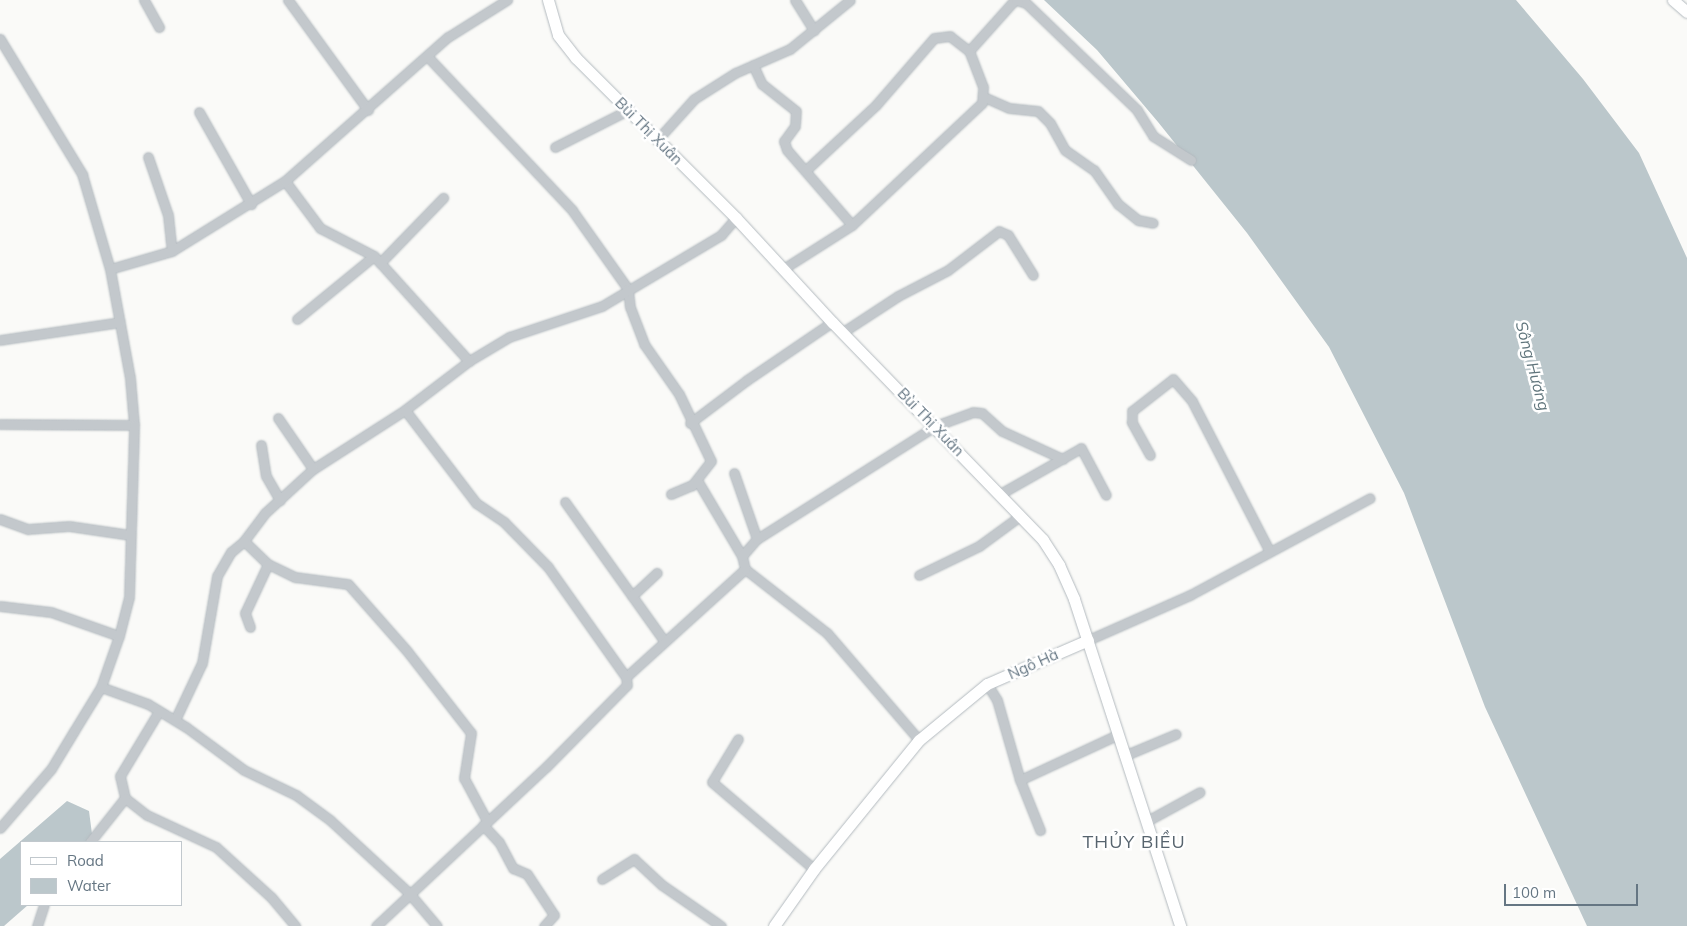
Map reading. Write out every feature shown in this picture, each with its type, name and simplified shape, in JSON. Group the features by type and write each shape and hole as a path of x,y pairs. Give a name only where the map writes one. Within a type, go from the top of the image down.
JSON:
{"street":[{"path":"144,0 159,27"},
{"path":"288,0 368,110"},
{"path":"110,268 172,251 252,204 285,182 428,57 448,37 507,0"},
{"name":"Bùi Thị Xuân","path":"548,0 558,36 628,110 736,218 832,322 935,426 1043,540 1059,564 1088,640 1180,926"},
{"path":"795,0 814,30"},
{"path":"658,139 694,98 735,73 790,49 850,0"},
{"path":"969,51 1012,3 1016,0 1026,3 1137,110 1153,136 1191,160"},
{"path":"1673,0 1687,12"},
{"path":"783,269 852,225 974,111 984,97 980,75 969,51 950,36 934,38 876,105 806,170"},
{"path":"0,39 82,174 110,268 120,322 134,425 129,597 119,636 101,687 51,768 0,828"},
{"path":"428,57 572,210 628,289 630,307 644,344 680,394 690,423 708,450 710,461 697,480 671,494"},
{"path":"753,65 762,84 796,111 795,126 784,145 852,225"},
{"path":"984,97 1009,108 1038,111 1050,123 1065,150 1094,170 1118,204 1138,220 1153,223"},
{"path":"556,147 628,110"},
{"path":"200,112 252,204"},
{"path":"148,157 168,215 172,251"},
{"path":"285,182 320,228 377,259 470,361"},
{"path":"297,319 377,259 443,198"},
{"path":"175,720 202,662 217,576 231,552 244,541 280,500 313,469 405,410 470,361 509,337 602,306 721,235 736,218"},
{"path":"843,332 898,296 948,270 999,231 1006,232 1033,275"},
{"path":"0,340 120,322"},
{"path":"690,423 747,380 832,322"},
{"path":"1150,455 1132,422 1132,412 1172,379 1192,401 1269,550"},
{"path":"376,926 627,685 626,677 548,568 504,522 476,503 405,410"},
{"path":"742,556 757,540 935,426 973,412 982,413 1002,431 1063,459"},
{"path":"278,418 313,469"},
{"path":"0,424 134,425"},
{"path":"261,445 266,476 280,500"},
{"path":"1000,494 1082,449 1106,495"},
{"path":"734,474 757,540"},
{"path":"697,480 742,556 745,569 827,633 919,740"},
{"name":"Ngô Hà","path":"774,926 814,869 919,740 987,684 1190,595 1269,550 1370,498"},
{"path":"565,502 664,641"},
{"path":"918,575 979,546 1020,516"},
{"path":"0,520 28,529 81,527 130,535"},
{"path":"244,541 268,564 295,576 348,584 407,651 471,733 464,778 485,823 499,842 513,868 527,874 554,915 544,926"},
{"path":"250,627 245,613 268,564"},
{"path":"626,677 745,569"},
{"path":"632,596 657,573"},
{"path":"0,606 51,612 119,636"},
{"path":"987,684 997,700 1020,780 1040,830"},
{"path":"101,687 159,711 175,720 244,770 296,795 330,820 409,893 437,926"},
{"path":"159,711 120,776 125,798 147,815 216,847 271,897 295,926"},
{"path":"1020,780 1119,734"},
{"path":"1126,755 1176,734"},
{"path":"738,739 712,782 814,869"},
{"path":"1147,821 1200,792"},
{"path":"91,841 125,798"},
{"path":"602,879 634,859 662,885 722,926"},
{"path":"37,926 44,906"}],"water":[{"name":"Sông Hương","path":"1044,0 1516,0 1583,79 1639,153 1687,258 1687,926 1587,926 1485,707 1404,493 1329,347 1247,233 1158,122 1097,50"},
{"path":"67,801 89,811 92,834 87,841 21,841"},
{"path":"20,842 20,906 27,906 4,926 0,926 0,859"}],"district":[{"name":"THỦY BIỀU","path":"1134,842"}]}
